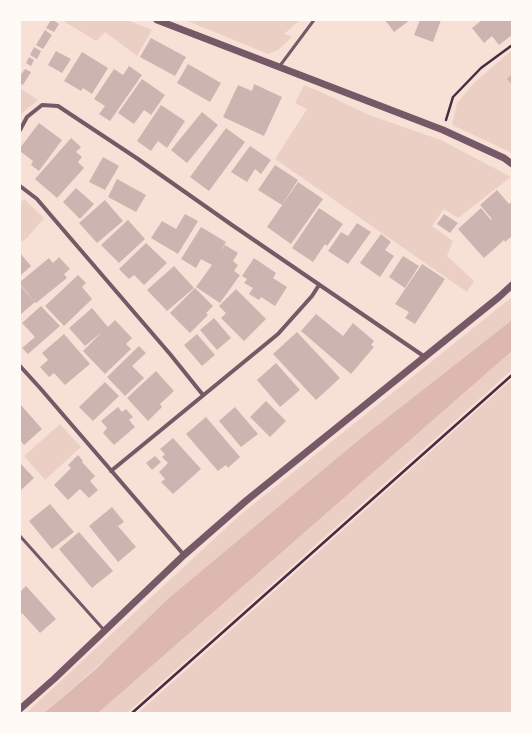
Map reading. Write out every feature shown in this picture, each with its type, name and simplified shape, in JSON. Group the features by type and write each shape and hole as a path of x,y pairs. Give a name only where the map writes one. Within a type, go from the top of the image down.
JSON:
{"street":[{"path":"157,20 443,130 504,158 512,164"},
{"path":"20,130 27,116 42,105 58,106 138,159 425,357"},
{"path":"20,186 54,219 170,354 203,395"},
{"path":"111,470 278,334 312,296 319,285"},
{"path":"20,709 54,679 184,555 247,500 512,285"},
{"path":"20,366 184,555"}],"lane":[{"path":"279,67 314,20"},
{"path":"20,536 104,631"}],"path":[{"path":"443,130 453,97 481,68 511,46"},
{"path":"132,713 512,374"}],"shaded area":[{"path":"62,20 127,20 152,30 137,56 105,32 96,41"},
{"path":"185,20 300,20 284,34 292,37 278,50 268,54"},
{"path":"512,50 512,154 452,125 457,103 474,83"},
{"path":"304,85 369,115 441,140 511,177 458,218 444,209 432,226 453,241 447,256 474,281 467,292 275,159 307,109 295,103"},
{"path":"20,88 38,100 22,113 20,118"},
{"path":"24,199 44,218 27,238 20,243 20,203"},
{"path":"512,297 512,320 360,439 44,713 26,713 240,515"},
{"path":"512,320 512,351 98,713 44,713 96,669 169,598 360,439"},
{"path":"512,351 512,370 127,713 98,713"},
{"path":"512,379 512,713 138,713"},
{"path":"60,424 81,447 45,480 24,456"}],"building":[{"path":"51,20 59,24 54,32 46,28"},
{"path":"385,20 410,20 394,32"},
{"path":"420,20 441,20 433,42 414,35"},
{"path":"482,20 512,20 512,35 499,45 492,36 484,43 472,28"},
{"path":"45,30 52,35 43,49 36,45"},
{"path":"151,38 186,57 175,76 140,57"},
{"path":"34,47 41,51 37,59 30,55"},
{"path":"56,51 71,59 62,73 48,65"},
{"path":"82,52 108,68 92,94 83,88 81,91 64,81"},
{"path":"29,57 34,60 31,66 26,63"},
{"path":"188,64 221,83 210,102 177,83"},
{"path":"129,66 142,75 110,121 99,114 105,106 94,99 114,69 123,75"},
{"path":"25,69 31,72 23,85 20,83 20,76"},
{"path":"512,74 512,85 507,79"},
{"path":"142,79 165,95 151,115 144,110 134,124 118,113"},
{"path":"254,84 282,97 264,136 223,117 238,85 252,91"},
{"path":"161,105 185,121 167,148 158,141 151,151 137,141"},
{"path":"202,112 218,125 187,163 171,150"},
{"path":"39,123 62,140 39,171 31,165 33,161 20,151 20,148"},
{"path":"226,128 245,142 209,191 190,177"},
{"path":"71,138 81,147 76,152 82,157 78,162 84,168 57,198 35,179"},
{"path":"250,146 271,160 261,174 255,169 247,182 231,172"},
{"path":"103,157 119,166 105,190 89,182"},
{"path":"275,165 298,180 282,205 258,190"},
{"path":"117,179 146,195 136,212 108,197"},
{"path":"298,182 323,199 291,244 267,227"},
{"path":"76,188 94,204 80,219 63,202"},
{"path":"497,190 509,204 512,201 512,236 505,242 504,240 484,258 458,229 481,208 491,220 492,219 480,205"},
{"path":"105,200 123,221 97,243 79,223"},
{"path":"319,208 343,224 327,246 325,244 313,262 292,248"},
{"path":"185,214 198,221 178,254 151,238 162,221 176,229"},
{"path":"444,214 458,223 450,233 437,224"},
{"path":"128,220 145,239 119,263 101,245"},
{"path":"357,223 371,232 348,264 328,251 341,232 348,236"},
{"path":"201,227 226,242 220,252 225,245 238,253 233,261 238,265 234,271 240,275 220,303 196,287 212,265 201,259 196,268 181,259"},
{"path":"381,234 391,242 385,250 394,256 380,277 360,263"},
{"path":"146,243 167,263 144,285 134,275 129,279 119,269"},
{"path":"20,253 31,266 20,276"},
{"path":"403,256 419,266 405,288 389,277"},
{"path":"59,257 70,269 64,274 67,278 36,303 20,284 20,282 49,258 53,263"},
{"path":"254,258 276,273 273,278 287,287 275,306 261,297 259,300 249,294 253,288 244,283 247,279 242,276"},
{"path":"422,264 445,279 415,324 405,318 409,312 395,304"},
{"path":"174,266 194,288 167,311 147,290"},
{"path":"78,275 86,283 82,287 92,299 64,326 45,306"},
{"path":"20,285 35,302 20,315"},
{"path":"195,288 213,306 206,313 208,315 190,333 170,313"},
{"path":"236,289 266,319 244,341 221,318 226,313 219,306"},
{"path":"41,306 60,326 28,354 22,348 35,337 22,323"},
{"path":"92,308 108,327 115,320 132,338 126,344 131,349 105,374 83,351 102,332 85,346 69,328"},
{"path":"316,314 343,336 353,323 374,341 371,345 374,347 351,374 301,331"},
{"path":"214,318 231,338 217,350 200,330"},
{"path":"297,332 340,378 316,400 273,354"},
{"path":"64,334 90,364 65,385 54,373 49,377 40,367 48,360 42,353"},
{"path":"197,334 215,355 202,366 184,345"},
{"path":"139,346 146,353 132,366 144,378 125,396 107,377"},
{"path":"276,363 300,390 280,407 257,380"},
{"path":"156,371 174,391 160,404 162,407 148,421 127,398"},
{"path":"105,382 119,396 93,421 79,407"},
{"path":"266,401 286,421 270,437 250,417"},
{"path":"20,404 42,429 24,445 20,440"},
{"path":"118,407 122,412 126,409 133,417 129,420 135,427 114,445 103,433 107,428 101,421"},
{"path":"235,407 258,434 241,447 219,421"},
{"path":"206,417 240,457 228,468 226,465 218,471 186,434"},
{"path":"173,438 201,469 173,494 161,482 165,479 159,472 168,463 162,457 165,454 160,449"},
{"path":"78,455 83,461 82,462 95,476 90,481 98,490 89,498 80,489 68,500 54,485 71,468 68,465"},
{"path":"155,456 161,462 152,470 146,463"},
{"path":"20,463 34,478 20,491"},
{"path":"50,504 74,532 52,549 29,521"},
{"path":"112,507 124,522 118,526 136,547 118,562 89,526"},
{"path":"79,532 113,571 92,588 59,549"},
{"path":"26,586 56,619 40,633 22,613 20,615 20,592"}]}
